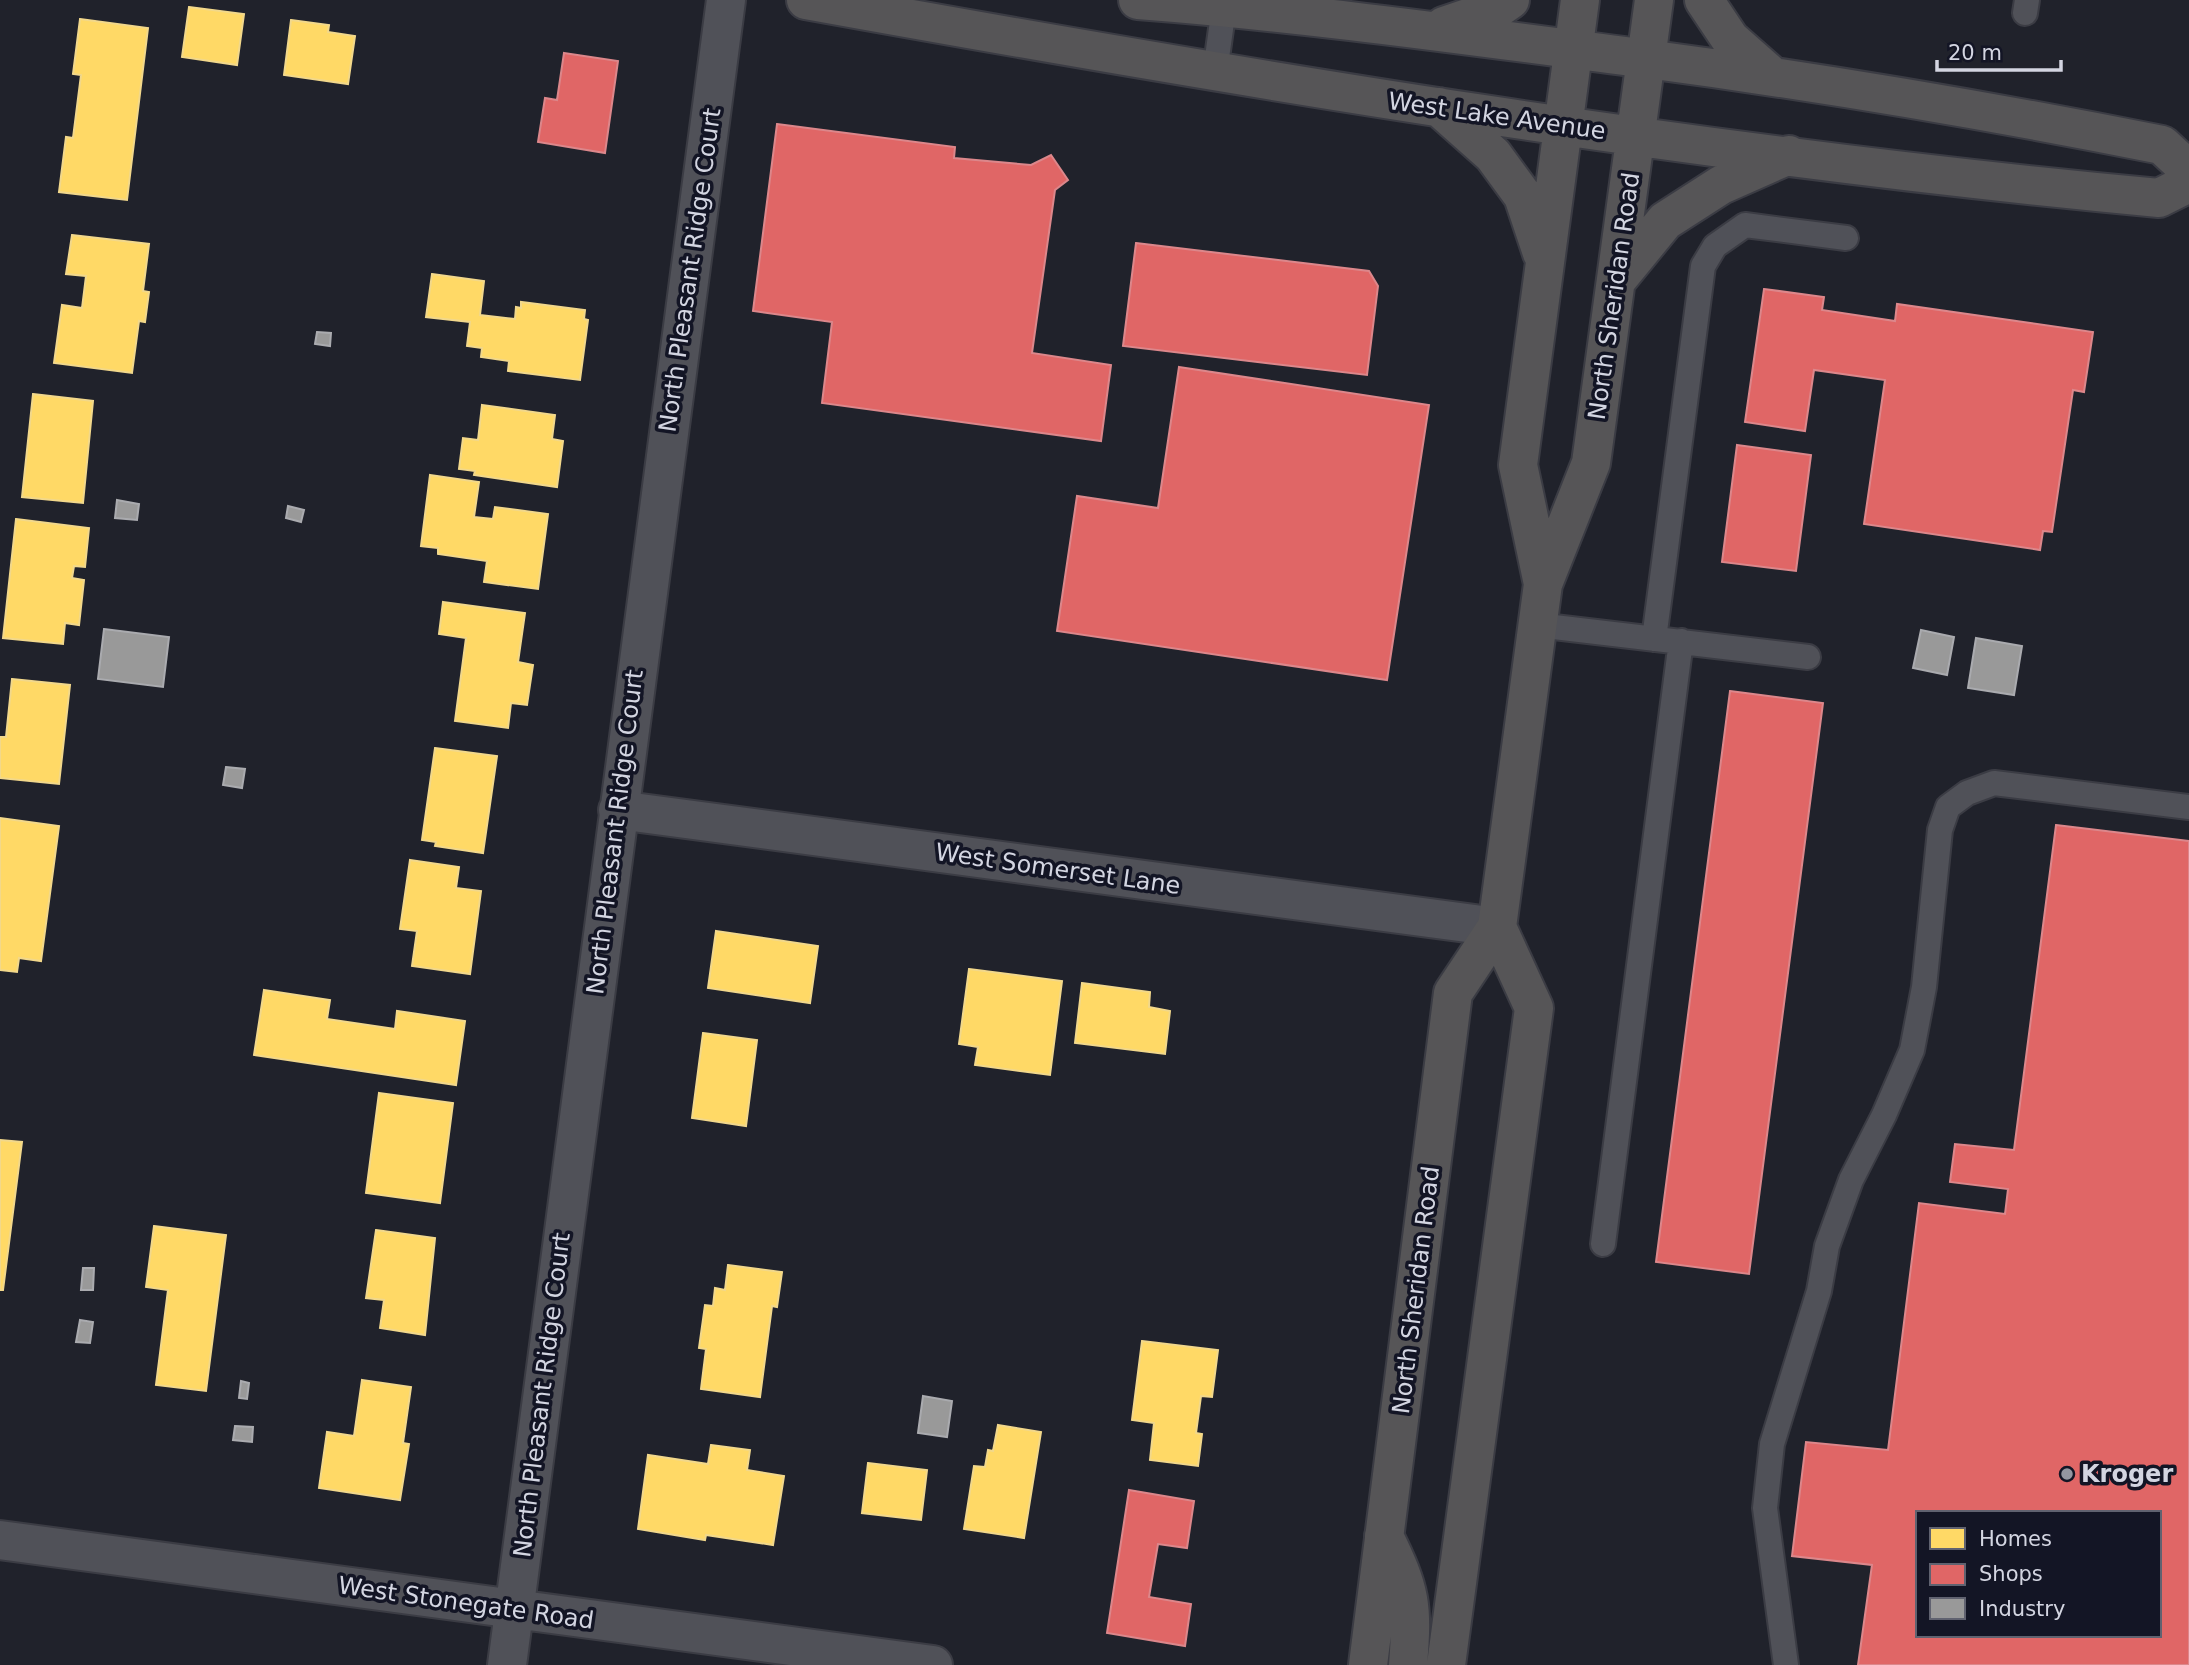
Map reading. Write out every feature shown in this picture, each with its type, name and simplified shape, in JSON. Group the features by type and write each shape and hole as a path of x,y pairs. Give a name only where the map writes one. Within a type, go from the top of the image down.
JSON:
{"main road":[{"name":"West Lake Avenue","path":"806,0 1215,72 1635,136 2159,198 2189,183"},
{"path":"1138,0 1225,3 1436,29 1937,102 2162,145 2189,170"},
{"path":"1436,29 1500,7 1510,0"},
{"name":"North Sheridan Road","path":"1543,584 1518,465 1580,0"},
{"name":"North Sheridan Road","path":"1368,1665 1453,993 1497,927 1543,584 1591,463 1654,0"},
{"path":"1704,0 1730,39 1772,76"},
{"path":"1439,107 1493,155 1523,196 1545,261"},
{"path":"1616,281 1665,221 1721,185 1789,154"},
{"path":"1446,1665 1534,1007 1497,927"},
{"path":"1384,1536 1404,1578 1412,1612 1408,1665"}],"street":[{"name":"North Pleasant Ridge Court","path":"507,1665 726,0"},
{"name":"West Somerset Lane","path":"618,810 1497,927"},
{"name":"West Stonegate Road","path":"0,1540 933,1665"}],"lane":[{"path":"1215,72 1225,3"},
{"path":"1654,639 1703,266 1715,246 1745,225 1846,238"},
{"path":"1537,625 1808,657"},
{"path":"1604,1244 1681,640"},
{"path":"1786,1665 1765,1508 1772,1444 1819,1291 1827,1246 1843,1202 1912,1050 1924,987 1940,830 1948,807 1967,793 1994,783 2189,807"}],"building: Homes":[{"path":"189,7 244,14 237,65 182,57"},
{"path":"80,19 148,28 127,200 59,192 66,137 73,138 81,75 73,74"},
{"path":"291,20 329,25 328,32 355,36 348,84 284,75"},
{"path":"72,235 149,244 143,291 149,292 145,322 139,321 132,373 54,363 62,305 82,308 86,276 66,274"},
{"path":"432,274 484,281 480,315 515,319 516,307 521,308 521,302 585,310 584,319 588,320 580,380 508,371 509,361 481,357 482,348 467,346 470,322 426,317"},
{"path":"33,394 93,401 83,503 22,497"},
{"path":"482,405 555,415 552,439 563,441 557,487 474,475 475,471 459,469 463,438 478,440"},
{"path":"430,475 479,482 474,517 493,519 495,507 548,514 538,589 484,582 487,561 438,554 438,548 421,546"},
{"path":"16,519 89,528 85,567 74,566 72,578 84,580 79,625 65,623 63,644 3,638"},
{"path":"443,602 525,613 518,662 533,665 527,705 511,703 508,728 455,721 466,638 439,634"},
{"path":"12,679 70,685 59,784 0,778 0,737 6,737"},
{"path":"435,748 497,756 483,853 435,846 436,842 422,840"},
{"path":"0,818 59,826 41,961 19,958 17,972 0,970"},
{"path":"410,860 459,867 456,888 481,891 470,974 412,966 417,931 400,929"},
{"path":"716,931 818,946 810,1003 708,988"},
{"path":"969,969 1062,981 1050,1075 975,1065 978,1047 959,1044"},
{"path":"1082,983 1150,992 1149,1007 1170,1011 1165,1054 1075,1043"},
{"path":"264,990 330,1000 327,1019 395,1029 397,1011 465,1021 456,1085 254,1055"},
{"path":"703,1033 757,1040 746,1126 692,1118"},
{"path":"379,1093 453,1103 440,1203 366,1193"},
{"path":"0,1140 22,1142 3,1290 0,1290"},
{"path":"154,1226 226,1235 206,1391 156,1385 168,1290 146,1287"},
{"path":"376,1230 435,1238 425,1335 380,1328 384,1300 366,1298"},
{"path":"728,1265 782,1272 777,1307 772,1306 760,1397 701,1389 706,1349 699,1348 705,1305 713,1306 715,1288 725,1290"},
{"path":"1142,1341 1218,1350 1212,1397 1201,1396 1196,1433 1202,1434 1198,1466 1150,1460 1154,1423 1132,1420"},
{"path":"362,1380 411,1387 403,1443 409,1444 400,1500 319,1488 327,1432 354,1436"},
{"path":"998,1425 1041,1432 1024,1538 964,1529 974,1466 985,1467 988,1450 993,1451"},
{"path":"711,1445 750,1450 747,1470 784,1476 773,1545 706,1535 705,1540 638,1529 648,1455 708,1464"},
{"path":"868,1463 927,1470 921,1520 862,1513"}],"building: Shops":[{"path":"564,53 618,61 605,153 538,142 545,98 557,100"},
{"path":"777,124 955,147 954,158 1031,165 1051,155 1068,180 1055,190 1032,353 1111,365 1101,441 822,403 832,322 753,311"},
{"path":"1136,243 1369,271 1378,286 1367,375 1123,346"},
{"path":"1764,289 1824,297 1822,310 1895,321 1897,304 2093,332 2084,392 2073,390 2052,532 2043,531 2040,550 1864,524 1885,380 1814,370 1805,431 1745,422"},
{"path":"1179,367 1429,405 1387,680 1057,631 1077,496 1158,508"},
{"path":"1737,445 1811,455 1796,571 1722,562"},
{"path":"1730,691 1823,703 1749,1274 1656,1262"},
{"path":"2056,825 2189,841 2189,1665 1858,1665 1872,1565 1792,1556 1806,1442 1888,1450 1919,1203 2005,1214 2008,1189 1950,1182 1955,1144 2014,1150"},
{"path":"1129,1490 1194,1501 1187,1548 1158,1544 1149,1597 1191,1604 1185,1646 1107,1633"}],"building: Industry":[{"path":"317,332 331,333 330,346 315,344"},
{"path":"117,500 139,504 137,520 115,518"},
{"path":"288,506 304,510 301,522 286,518"},
{"path":"104,629 169,637 163,687 98,679"},
{"path":"1921,630 1954,637 1947,675 1913,668"},
{"path":"1976,638 2022,646 2014,695 1968,688"},
{"path":"226,767 245,769 242,788 223,785"},
{"path":"83,1268 94,1268 93,1290 81,1290"},
{"path":"80,1320 93,1322 90,1343 76,1342"},
{"path":"241,1381 249,1383 247,1399 239,1398"},
{"path":"923,1396 952,1401 947,1437 918,1433"},
{"path":"235,1426 253,1427 252,1442 233,1440"}],"place":[{"name":"Kroger","path":"2067,1474"}]}
